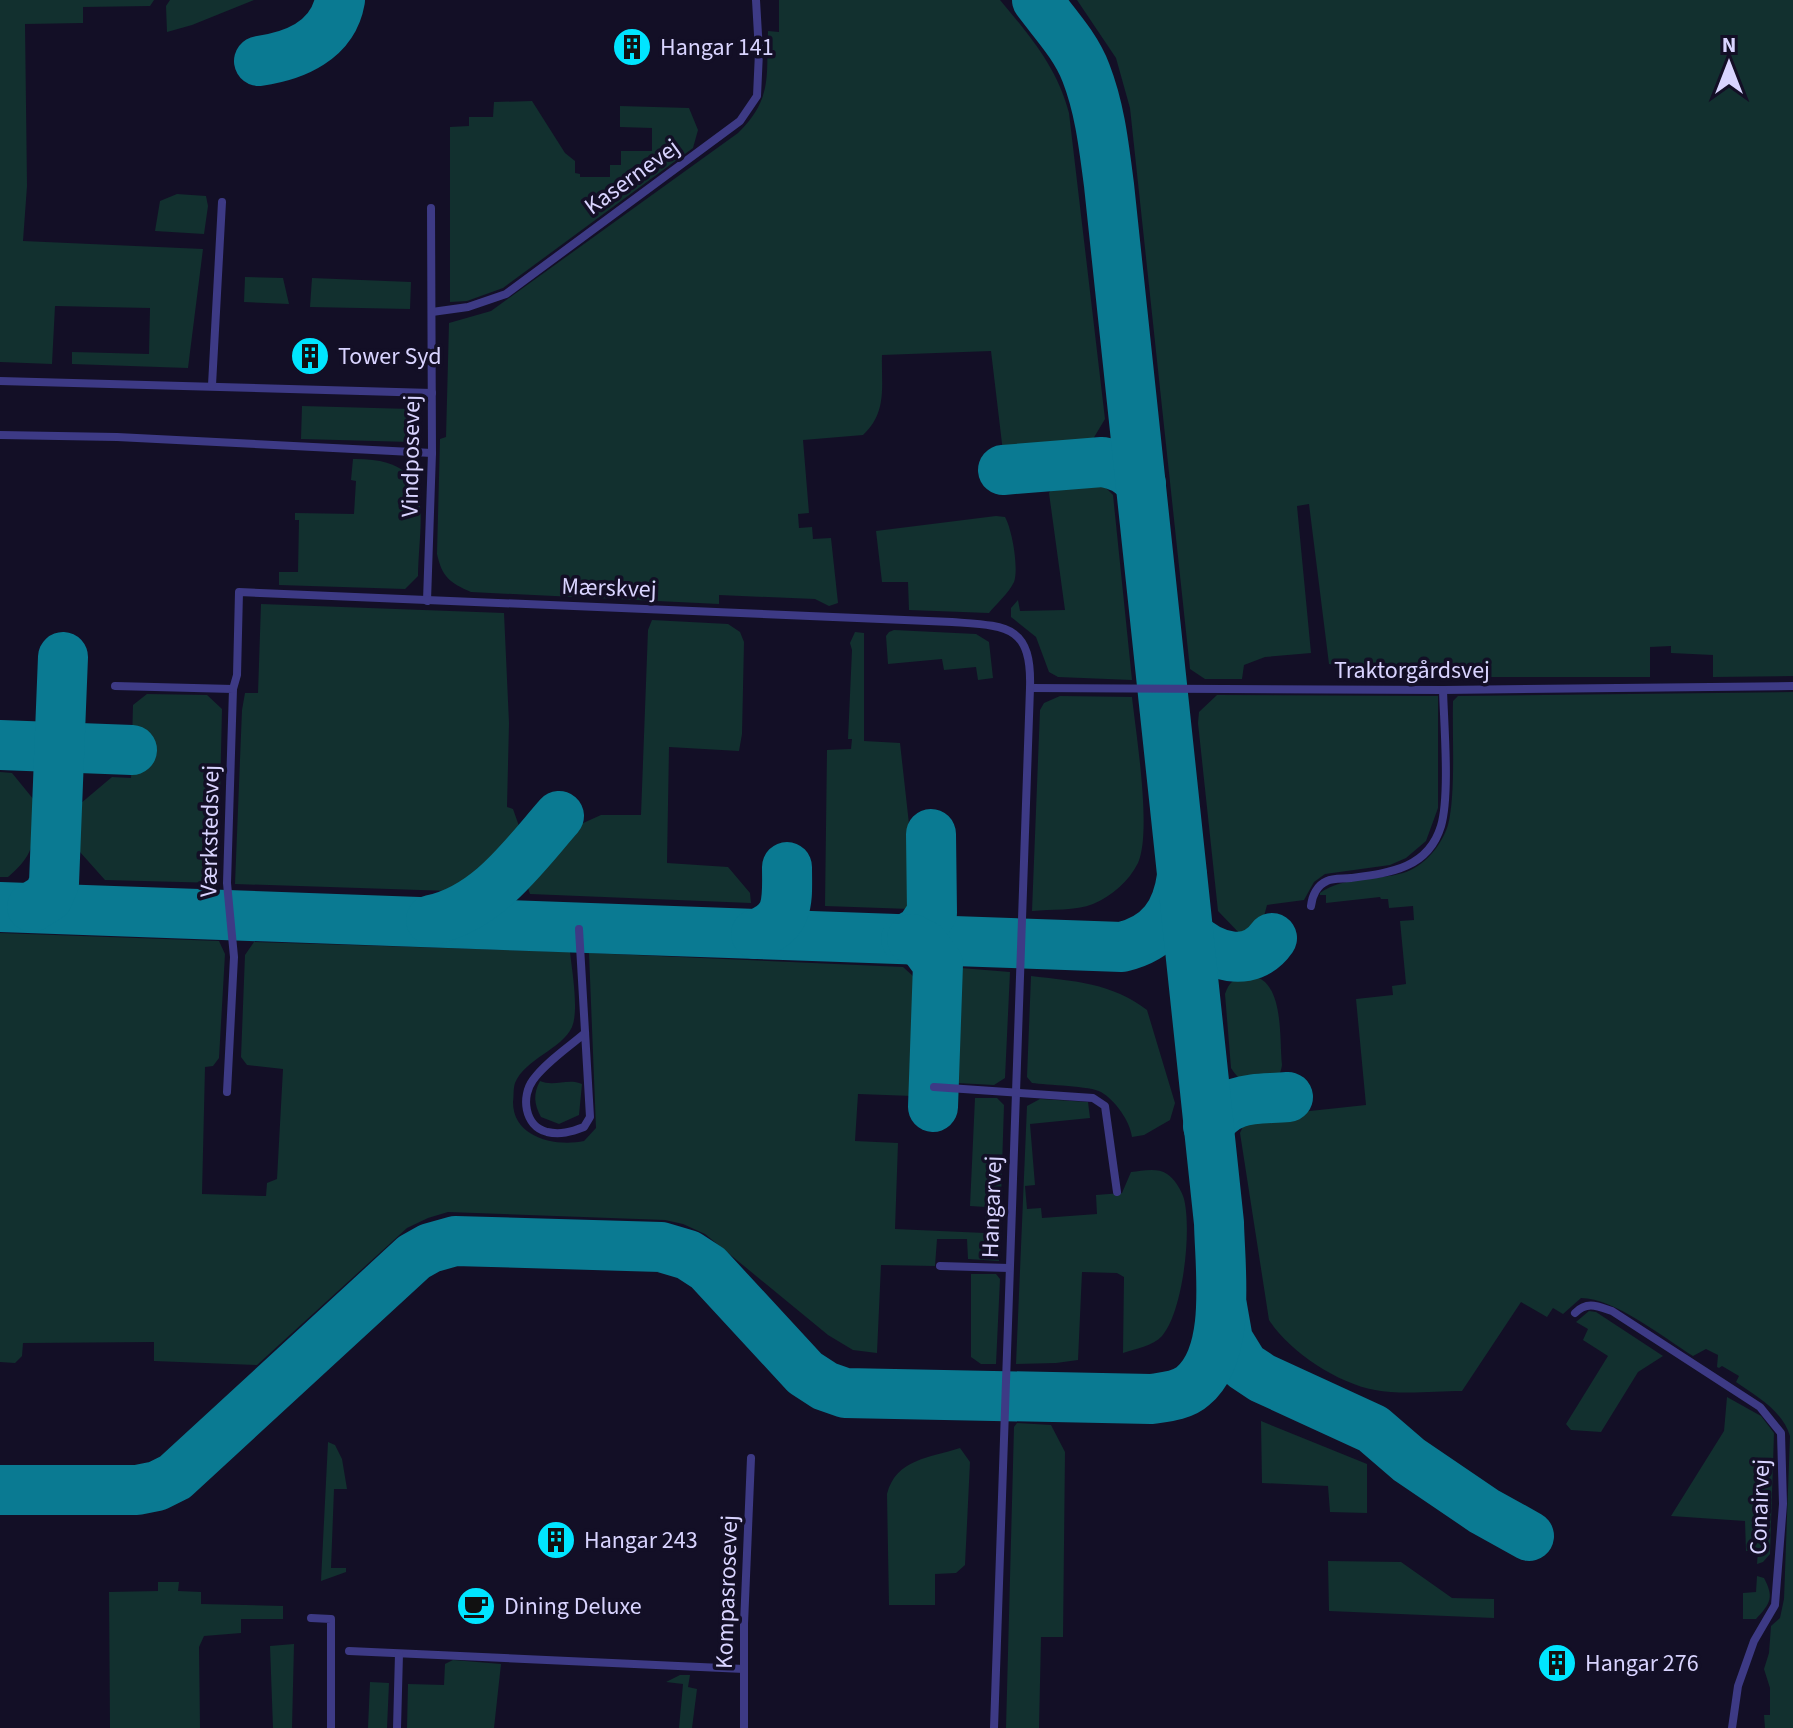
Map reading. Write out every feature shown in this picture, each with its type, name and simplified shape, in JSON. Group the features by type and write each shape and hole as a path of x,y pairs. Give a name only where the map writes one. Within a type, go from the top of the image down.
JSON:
{"lane":[{"name":"Kasernevej","path":"432,312 468,307 506,294 740,121 757,96 759,52 756,0"},
{"path":"212,385 222,202"},
{"name":"Vindposevej","path":"427,601 432,453 431,208"},
{"path":"0,381 432,393"},
{"path":"0,435 117,437 432,453"},
{"name":"Mærskvej","path":"233,689 237,675 239,592 1001,625 1022,640 1031,662 1030,688"},
{"path":"115,686 233,689"},
{"name":"Traktorgårdsvej","path":"1030,688 1443,690 1793,686"},
{"name":"Hangarvej","path":"994,1728 1030,688"},
{"name":"Værkstedsvej","path":"227,1092 234,957 227,883 233,689"},
{"path":"1311,906 1315,892 1326,881 1407,868 1434,841 1441,825 1444,803 1443,690"},
{"path":"579,929 590,1117 584,1127 565,1133 544,1132 532,1123 525,1108 527,1090 535,1077 585,1033"},
{"path":"934,1087 1093,1098 1105,1106 1117,1192"},
{"path":"940,1266 1009,1268"},
{"name":"Conairvej","path":"1575,1313 1581,1307 1592,1304 1612,1311 1760,1407 1781,1433 1783,1504 1775,1605 1754,1641 1738,1686 1732,1728"},
{"name":"Kompasrosevej","path":"744,1728 751,1458"},
{"path":"311,1618 331,1619 331,1728"},
{"path":"349,1651 744,1669"},
{"path":"397,1728 399,1654"}],"green space":[{"path":"0,0 154,0 150,6 83,7 83,23 25,24 27,186 23,241 203,249 188,368 72,364 72,352 149,354 150,308 55,306 52,364 0,362"},
{"path":"170,0 254,0 167,32 166,6"},
{"path":"779,0 1000,0 1022,26 1050,67 1069,113 1105,419 1093,439 1075,447 1003,452 991,351 882,355 880,407 863,435 803,440 809,513 798,514 799,528 812,527 813,539 831,538 838,603 829,606 815,599 719,595 719,604 471,592 458,586 444,574 437,554 440,439 446,437 449,323 491,311 738,133 757,109 762,97 767,74 768,31 779,32"},
{"path":"1077,0 1793,0 1793,676 1713,677 1713,655 1671,653 1671,646 1650,647 1650,677 1377,677 1377,672 1338,672 1334,665 1329,664 1309,504 1297,506 1311,653 1265,657 1244,665 1242,679 1205,679 1190,669 1130,108 1116,58"},
{"path":"532,101 565,153 575,161 575,173 580,177 610,177 610,165 621,165 621,151 652,151 652,128 620,127 620,106 689,108 698,130 693,148 503,288 467,301 450,302 450,127 469,126 469,117 493,117 494,102"},
{"path":"177,194 206,196 208,206 204,234 155,231 160,201"},
{"path":"245,277 283,278 289,304 244,302"},
{"path":"312,278 411,282 410,309 310,307"},
{"path":"302,406 411,409 411,442 301,439"},
{"path":"353,459 381,461 400,468 412,479 421,511 418,576 405,589 279,585 279,572 298,572 299,520 295,520 295,513 354,514 356,481 351,480"},
{"path":"1071,473 1097,479 1113,495 1132,680 1058,677 1049,672 1036,637 1011,617 1011,608 1018,600 1020,611 1065,610 1049,493 1059,477"},
{"path":"1005,517 1008,523 1016,568 1014,582 989,613 909,610 908,582 882,582 876,531"},
{"path":"261,604 504,613 509,723 507,807 513,809 519,826 470,881 450,891 235,884 242,710 245,693 258,693"},
{"path":"652,620 728,624 740,632 744,642 739,751 669,747 667,863 728,867 750,893 751,903 530,894 526,882 581,824 601,815 641,815 648,630"},
{"path":"894,630 976,634 989,642 993,678 978,680 976,667 944,670 942,659 888,664 886,636"},
{"path":"855,632 864,633 864,741 900,743 910,833 910,909 825,906 827,750 851,749 852,739 848,739 850,643"},
{"path":"1793,692 1793,1728 1765,1728 1764,1715 1770,1715 1770,1688 1764,1669 1771,1626 1780,1618 1784,1599 1790,1436 1775,1411 1736,1382 1739,1376 1722,1366 1717,1367 1718,1355 1706,1349 1693,1356 1623,1312 1581,1298 1563,1314 1553,1308 1547,1317 1521,1302 1462,1391 1407,1393 1375,1390 1345,1381 1302,1354 1269,1320 1240,1133 1245,1122 1253,1117 1366,1105 1356,999 1393,995 1392,986 1406,984 1400,921 1414,920 1413,906 1389,908 1388,899 1380,897 1326,903 1326,895 1320,893 1339,884 1411,870 1437,847 1448,825 1450,812 1453,701 1458,696"},
{"path":"147,694 207,695 222,709 218,883 105,880 80,852 80,804 112,777 131,778 133,705"},
{"path":"1217,695 1438,696 1438,808 1426,841 1406,858 1390,865 1325,874 1314,882 1304,900 1267,905 1257,930 1242,936 1218,911 1198,723 1199,712"},
{"path":"1060,696 1132,697 1142,782 1142,848 1130,876 1100,901 1079,908 1032,911 1040,710 1044,703"},
{"path":"0,772 12,773 34,800 34,834 30,851 8,877 0,877"},
{"path":"0,933 219,941 225,954 219,1058 213,1066 205,1067 202,1194 266,1196 267,1183 277,1179 283,1069 247,1065 241,1057 245,955 254,942 570,952 575,1001 572,1027 560,1042 520,1075 514,1085 513,1102 520,1124 528,1132 549,1141 573,1143 584,1141 596,1128 589,953 903,967 913,976 913,1096 858,1094 855,1141 898,1143 895,1229 985,1233 986,1207 970,1206 975,1098 997,1098 1004,1105 999,1261 968,1259 967,1239 937,1239 935,1266 881,1265 877,1353 853,1350 828,1335 705,1234 683,1224 665,1220 448,1212 407,1228 257,1365 154,1361 154,1342 23,1343 22,1356 15,1363 0,1362"},
{"path":"961,968 1010,972 1005,1078 994,1085 957,1083"},
{"path":"1246,975 1259,978 1268,985 1278,1009 1282,1065 1279,1075 1268,1085 1252,1085 1237,1076 1231,1068 1225,994 1232,982"},
{"path":"1031,976 1106,989 1147,1010 1175,1103 1170,1120 1144,1135 1132,1137 1121,1112 1101,1092 1032,1083 1027,1077"},
{"path":"540,1081 582,1084 579,1115 559,1124 541,1117 535,1099"},
{"path":"1040,1099 1088,1102 1090,1118 1030,1124 1035,1185 1025,1186 1027,1209 1041,1208 1042,1218 1097,1214 1096,1195 1122,1193 1131,1172 1145,1170 1167,1174 1181,1192 1187,1230 1180,1290 1169,1324 1162,1336 1149,1345 1123,1353 1124,1277 1117,1273 1082,1272 1078,1360 1016,1364 1027,1106"},
{"path":"971,1274 996,1274 1000,1279 996,1364 981,1364 971,1357"},
{"path":"1589,1311 1596,1312 1663,1356 1638,1372 1601,1432 1571,1430 1566,1424 1608,1356 1583,1340 1588,1329 1576,1322"},
{"path":"1727,1397 1761,1416 1774,1433 1770,1554 1757,1564 1758,1551 1746,1551 1745,1521 1671,1516 1724,1431"},
{"path":"1261,1421 1367,1464 1367,1513 1330,1512 1328,1486 1262,1483"},
{"path":"1017,1423 1051,1425 1065,1452 1063,1637 1041,1637 1039,1728 1006,1728 1014,1427"},
{"path":"328,1442 335,1445 342,1459 347,1489 334,1489 331,1568 346,1568 346,1572 321,1581"},
{"path":"960,1448 970,1462 965,1565 956,1573 935,1574 935,1605 889,1605 887,1494 891,1482 898,1473 915,1462"},
{"path":"1328,1561 1401,1562 1452,1598 1494,1599 1494,1618 1329,1611"},
{"path":"1757,1576 1764,1578 1769,1600 1756,1619 1743,1619 1743,1593 1756,1592"},
{"path":"158,1582 179,1582 178,1591 201,1592 201,1604 283,1606 283,1619 241,1619 241,1633 204,1636 199,1647 200,1728 110,1728 109,1592 158,1591"},
{"path":"294,1644 292,1728 273,1728 270,1646"},
{"path":"453,1660 501,1664 494,1728 407,1728 408,1684 444,1685 445,1664"},
{"path":"680,1675 690,1675 688,1687 697,1689 692,1728 679,1728 683,1684 666,1682"},
{"path":"370,1682 389,1683 387,1728 368,1728"}],"taxiway":[{"path":"259,61 299,50 321,36 336,14 340,0"},
{"path":"0,1490 137,1490 157,1486 175,1477 414,1257 430,1248 455,1241 661,1247 688,1255 708,1268 805,1373 825,1386 845,1393 1151,1399 1184,1392 1205,1371 1219,1332 1219,1223 1109,185 1098,114 1086,73 1071,44 1037,0"},
{"path":"1003,470 1102,462 1124,469 1141,484"},
{"path":"32,907 48,897 54,883 63,657"},
{"path":"0,745 132,750"},
{"path":"431,920 451,914 487,893 518,864 559,816"},
{"path":"906,939 920,931 932,913 931,834"},
{"path":"756,934 776,923 785,908 787,867"},
{"path":"0,907 1122,947 1147,937 1164,922 1176,901 1182,876"},
{"path":"1188,934 1219,953 1242,957 1263,948 1272,938"},
{"path":"912,939 924,945 938,964 933,1107"},
{"path":"1208,1126 1216,1116 1234,1104 1288,1097"},
{"path":"1222,1306 1228,1340 1244,1366 1262,1378 1373,1429 1409,1460 1484,1511 1529,1536"}],"place":[{"name":"Hangar 141","path":"632,47"},
{"name":"Tower Syd","path":"310,356"},
{"name":"Hangar 243","path":"556,1540"},
{"name":"Dining Deluxe","path":"476,1606"},
{"name":"Hangar 276","path":"1557,1663"}]}
